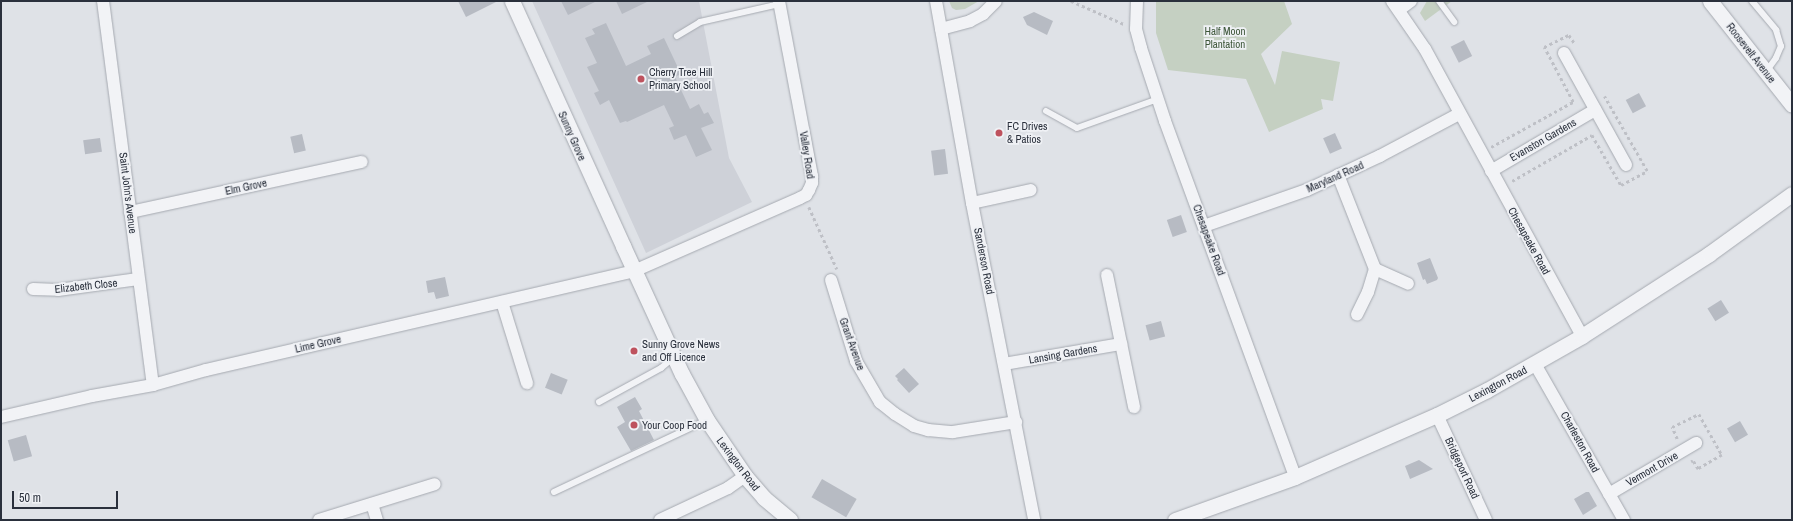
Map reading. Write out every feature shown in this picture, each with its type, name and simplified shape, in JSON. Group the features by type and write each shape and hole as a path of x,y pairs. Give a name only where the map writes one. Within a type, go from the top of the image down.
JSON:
{"street":[{"name":"Saint John's Avenue","path":"103,1 153,385"},
{"name":"Sunny Grove","path":"512,1 634,271"},
{"name":"Sanderson Road","path":"936,1 972,203 1034,520"},
{"path":"941,29 970,21 983,14 996,1"},
{"name":"Chesapeake Road","path":"1137,1 1136,29 1158,99 1296,477"},
{"path":"1395,6 1411,1"},
{"name":"Roosevelt Avenue","path":"1710,1 1792,105"},
{"name":"Valley Road","path":"634,271 800,198 806,195 809,190 812,183 812,176 779,3"},
{"name":"Chesapeake Road","path":"1395,6 1425,49 1582,336"},
{"path":"1564,53 1626,165"},
{"name":"Evanston Gardens","path":"1491,171 1596,110"},
{"name":"Maryland Road","path":"1204,226 1307,190 1380,156 1460,114"},
{"name":"Elm Grove","path":"130,212 362,162"},
{"path":"1338,175 1375,269 1368,292 1357,315"},
{"path":"972,203 1031,190"},
{"name":"Lexington Road","path":"1175,520 1296,477 1437,415 1535,364 1582,336 1709,254 1792,194"},
{"path":"1375,269 1408,284"},
{"name":"Lime Grove","path":"1,417 92,396 153,385 206,370 634,271"},
{"name":"Lexington Road","path":"634,271 674,357 707,420 745,476 764,498 790,520"},
{"path":"1107,274 1134,407"},
{"name":"Elizabeth Close","path":"33,289 58,290 138,279"},
{"name":"Grant Avenue","path":"831,280 856,361 880,402 895,414 914,426 928,430 953,432 1016,422"},
{"path":"502,302 527,383"},
{"name":"Lansing Gardens","path":"1004,364 1121,344"},
{"name":"Charleston Road","path":"1535,364 1624,520"},
{"name":"Bridgeport Road","path":"1437,415 1486,520"},
{"name":"Vermont Drive","path":"1609,494 1696,443"},
{"path":"660,520 728,488 745,476"},
{"path":"319,520 435,484"},
{"path":"372,504 377,520"}],"lane":[{"path":"1438,1 1454,22"},
{"path":"1752,1 1776,30 1781,46 1776,58 1766,72"},
{"path":"677,36 700,22 779,3"},
{"path":"1046,111 1077,128 1158,99"},
{"path":"599,402 661,368 674,357"},
{"path":"554,492 707,420"}],"path":[{"path":"1071,1 1136,29"},
{"path":"800,198 803,207 808,205 838,270 839,278 831,280"}],"shaded area":[{"name":"Cherry Tree Hill Primary School","path":"532,1 699,1 729,158 752,202 646,253"}],"green space":[{"path":"949,1 979,1 965,9 956,10 952,8"},
{"name":"Half Moon Plantation","path":"1156,1 1284,1 1292,24 1261,54 1275,85 1282,51 1340,62 1333,101 1321,99 1323,109 1269,132 1246,79 1168,70 1156,33"},
{"path":"1427,1 1452,1 1425,21 1420,13"}],"building":[{"path":"458,1 498,1 466,17"},
{"path":"561,1 597,1 568,15"},
{"path":"616,1 649,1 622,14"},
{"path":"1034,12 1053,21 1047,35 1027,25 1023,17"},
{"path":"606,23 626,66 651,54 647,46 664,38 681,74 675,77 690,109 699,104 704,114 708,112 714,123 701,128 712,150 696,157 686,135 674,140 669,128 674,126 664,105 627,122 620,123 609,100 600,105 594,93 599,91 587,67 597,63 585,38 595,34 592,29"},
{"path":"1464,40 1472,56 1459,63 1451,47"},
{"path":"1639,93 1646,106 1633,113 1626,100"},
{"path":"1335,133 1342,149 1330,154 1323,138"},
{"path":"302,134 306,151 294,153 290,137"},
{"path":"100,138 102,152 85,154 83,140"},
{"path":"945,149 948,174 934,176 931,151"},
{"path":"1181,215 1187,232 1173,237 1167,220"},
{"path":"1430,258 1438,278 1437,280 1427,284 1425,279 1423,280 1417,263"},
{"path":"445,277 449,296 436,299 434,292 428,293 426,281"},
{"path":"1721,300 1729,313 1715,321 1707,308"},
{"path":"1161,321 1165,336 1150,341 1146,325"},
{"path":"904,368 919,384 909,393 895,376"},
{"path":"551,373 568,380 562,395 545,388"},
{"name":"Your Coop Food","path":"635,397 642,409 639,411 654,440 631,451 617,427 625,422 617,407"},
{"path":"1740,421 1748,435 1735,442 1727,428"},
{"path":"26,435 32,456 14,461 8,440"},
{"path":"1419,460 1433,469 1410,479 1405,466"},
{"path":"822,479 857,499 846,517 812,497"},
{"path":"1586,492 1589,492 1597,506 1583,515 1574,499"}],"place":[{"name":"Cherry Tree Hill Primary School","path":"641,79"},
{"name":"FC Drives & Patios","path":"999,133"},
{"name":"Sunny Grove News and Off Licence","path":"634,351"},
{"name":"Your Coop Food","path":"634,425"}]}
